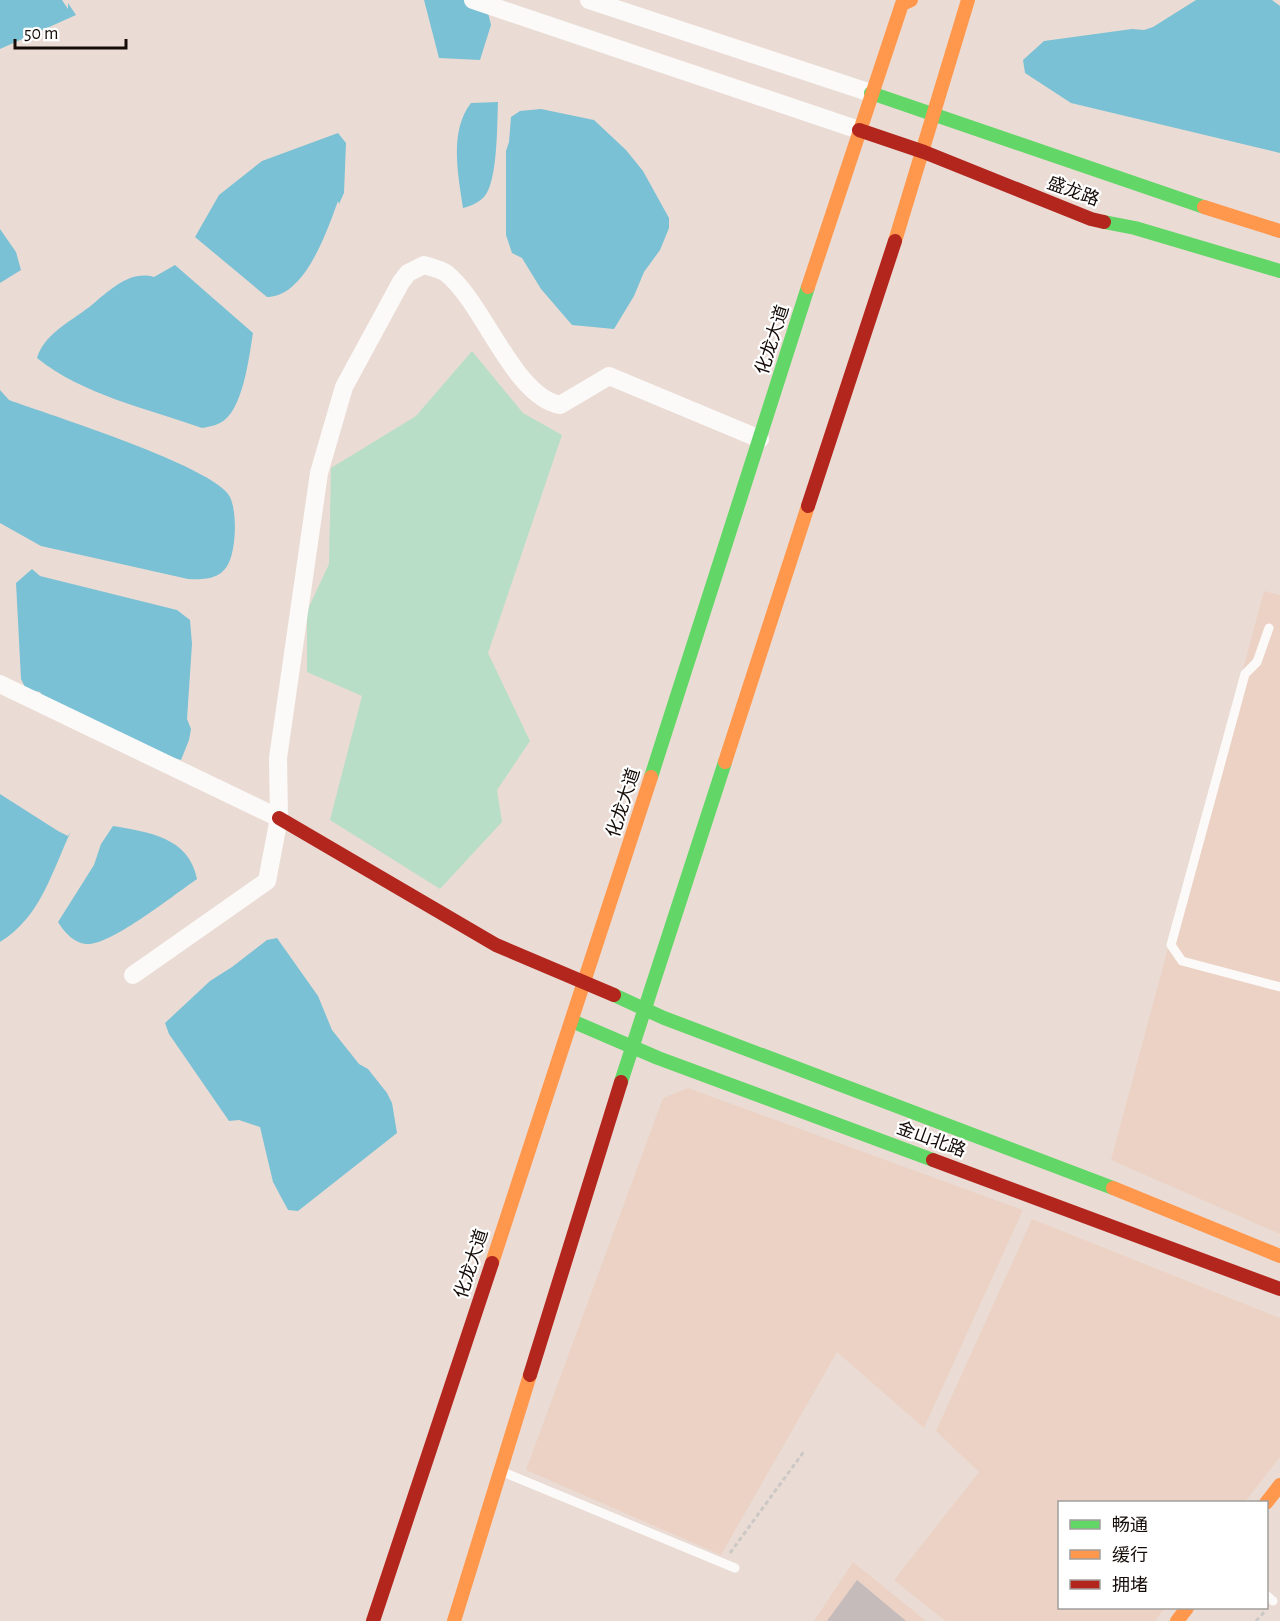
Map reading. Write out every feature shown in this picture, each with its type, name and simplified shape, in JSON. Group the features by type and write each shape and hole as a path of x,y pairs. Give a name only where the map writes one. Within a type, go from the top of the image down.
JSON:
{"main road":[{"name":"化龙大道","path":"373,1621 584,984 871,93 902,4 911,0"},
{"path":"454,1621 632,1048 924,152 968,0"},
{"name":"盛龙路","path":"871,93 1162,194 1280,231"},
{"name":"盛龙路","path":"860,130 924,152 1091,219 1135,228 1280,271"},
{"name":"金山北路","path":"279,818 498,946 584,984 664,1018 1185,1215 1280,1256"},
{"name":"金山北路","path":"572,1020 632,1048 1280,1289"},
{"path":"1268,1501 1280,1485"},
{"path":"1176,1621 1186,1609"}],"street":[{"path":"473,0 860,130"},
{"path":"589,0 871,93"},
{"path":"133,975 267,881 279,818 278,759 319,473 344,387 400,282 408,273 423,265 444,272 460,289 525,382 547,403 560,405 609,376 760,439"},
{"path":"0,684 279,818"}],"lane":[{"path":"1269,628 1257,662 1245,674 1172,945 1182,961 1280,987"},
{"path":"500,1471 735,1568"}],"path":[{"path":"723,1563 805,1450"}],"shaded area":[{"path":"1264,591 1280,595 1280,1234 1111,1160"},
{"path":"688,1088 1023,1210 924,1428 837,1352 721,1555 526,1470 663,1098"},
{"path":"1032,1219 1280,1318 1280,1457 1246,1501 1058,1501 1058,1609 1164,1609 1155,1621 945,1621 894,1580 979,1472 936,1431"},
{"path":"853,1562 926,1621 814,1621"}],"green space":[{"path":"472,351 523,413 562,435 488,653 530,741 497,790 502,822 440,889 330,820 362,696 307,672 307,611 329,564 331,468 416,416"}],"water":[{"path":"0,0 62,0 68,9 68,3 76,15 0,49"},
{"path":"424,0 485,0 491,25 480,60 439,58"},
{"path":"1196,0 1272,0 1280,6 1280,153 1071,103 1025,73 1023,60 1044,41 1132,29 1144,30 1153,27"},
{"path":"498,102 496,152 489,189 479,201 463,208 457,140 464,114 471,103"},
{"path":"541,109 594,120 626,150 643,171 669,218 669,228 660,250 644,272 634,296 614,329 572,325 541,289 522,258 512,253 506,235 506,151 511,117 520,111"},
{"path":"338,133 346,143 344,193 339,204 338,201 321,245 303,275 281,294 267,297 195,237 219,195 262,161"},
{"path":"0,229 16,252 21,270 0,283"},
{"path":"175,265 253,333 244,383 234,408 220,423 202,428 116,399 74,381 37,358 46,341 53,334 113,287 137,276 154,277"},
{"path":"0,390 9,400 128,442 195,471 218,485 230,497 234,511 234,546 227,566 213,577 188,579 41,546 0,523"},
{"path":"32,569 40,576 177,610 190,620 192,644 187,719 191,729 181,760 124,743 84,727 51,706 40,692 26,689 21,679 16,583"},
{"path":"0,794 58,831 68,836 71,831 51,878 35,907 14,932 0,942"},
{"path":"113,826 153,834 176,845 193,865 197,879 110,937 96,943 77,942 63,930 58,922 94,865 101,844"},
{"path":"277,938 318,996 332,1030 359,1064 368,1069 387,1093 392,1103 397,1133 298,1211 288,1210 273,1182 260,1127 239,1120 229,1121 169,1034 165,1023 210,981 267,940"}],"building":[{"path":"857,1580 906,1621 827,1621"}],"traffic: fast":[{"path":"871,93 1204,207"},
{"path":"1104,222 1135,228 1280,271"},
{"path":"651,777 808,287"},
{"path":"621,1082 725,762"},
{"path":"614,995 664,1018 1113,1188"},
{"path":"572,1021 658,1058 933,1160"}],"traffic: slow":[{"path":"808,287 902,4 911,0"},
{"path":"895,241 968,0"},
{"path":"1204,207 1280,231"},
{"path":"725,762 808,506"},
{"path":"492,1263 651,777"},
{"path":"1113,1188 1280,1256"},
{"path":"454,1621 530,1375"},
{"path":"1268,1501 1280,1485"},
{"path":"1177,1621 1186,1609"}],"traffic: jam":[{"path":"859,130 924,152 1091,219 1104,222"},
{"path":"808,506 895,241"},
{"path":"279,818 496,945 614,995"},
{"path":"530,1375 621,1082"},
{"path":"933,1160 1280,1289"},
{"path":"373,1621 492,1263"}]}
